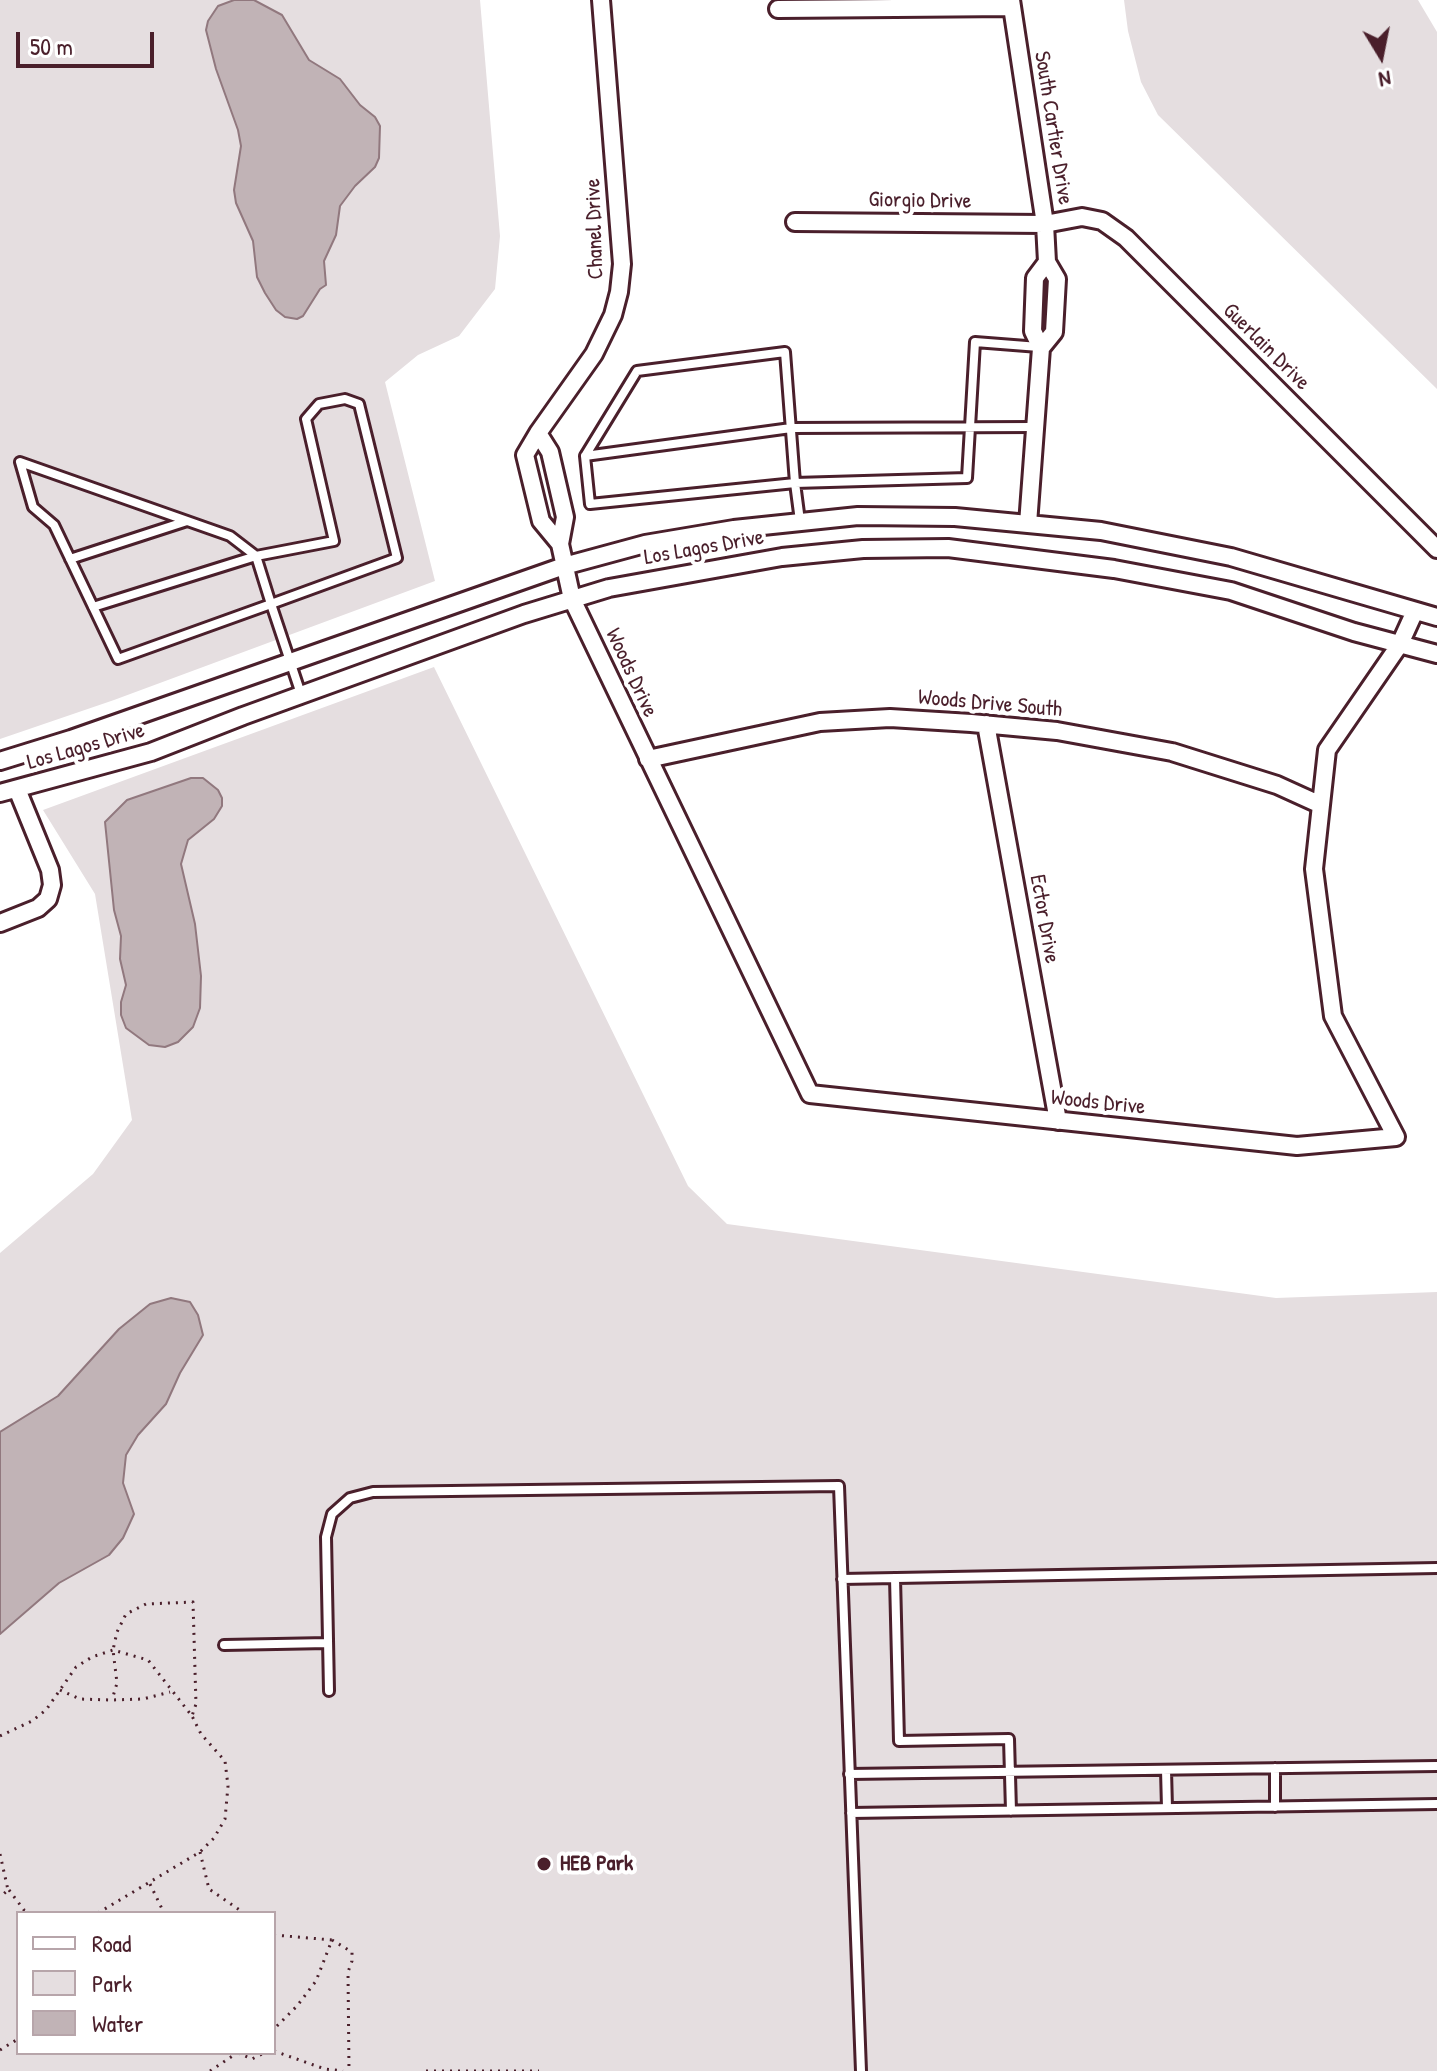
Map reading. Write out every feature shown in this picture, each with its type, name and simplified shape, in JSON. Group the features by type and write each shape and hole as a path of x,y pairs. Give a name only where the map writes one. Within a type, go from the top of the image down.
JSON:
{"street":[{"name":"Chanel Drive","path":"538,433 594,354 605,334 619,292 622,264 601,0"},
{"path":"778,9 1012,3"},
{"name":"South Cartier Drive","path":"1012,3 1045,224 1047,262 1057,279 1054,332 1041,348"},
{"name":"Guerlain Drive","path":"1045,224 1082,217 1102,221 1126,238 1437,549"},
{"name":"Giorgio Drive","path":"795,222 1045,224"},
{"name":"South Cartier Drive","path":"1028,524 1041,348 1033,331 1035,278 1047,262"},
{"path":"1034,304 1056,304"},
{"path":"538,433 550,452 565,517 560,544 541,521 525,455 538,433"},
{"name":"Los Lagos Drive","path":"0,761 71,739 564,566 645,544 734,529 858,516 955,517 1101,531 1231,557 1437,617"},
{"name":"Woods Drive","path":"560,544 572,599 810,1094 1297,1146 1396,1137 1333,1016 1314,869 1327,750 1400,644 1415,611"},
{"name":"Los Lagos Drive","path":"8,791 151,752 301,694 572,599 624,585 782,557 863,549 948,548 1114,569 1231,591 1354,632 1437,654"},
{"name":"Woods Drive South","path":"648,759 820,722 890,718 986,724 1057,731 1172,752 1277,785 1321,805"},
{"name":"Ector Drive","path":"986,724 1058,1121"},
{"path":"0,923 38,908 48,899 52,885 50,870 8,791"}],"lane":[{"path":"800,522 795,483 785,352 637,371 585,456 590,504 795,483 967,478 975,342 1041,348"},
{"path":"93,607 256,556 334,541 306,419 319,404 345,399 359,404 397,558 271,604 118,659 93,607 70,559 54,525 33,507 20,462 230,536 256,556 271,604 301,694"},
{"path":"585,456 791,428 1035,427"},
{"path":"70,559 188,521"},
{"path":"329,1691 326,1537 332,1514 341,1504 373,1492 839,1486 861,2071"},
{"path":"842,1579 1437,1568"},
{"path":"895,1578 899,1741 1009,1739 1011,1811"},
{"path":"224,1645 328,1643"},
{"path":"849,1774 1437,1766"},
{"path":"1275,1768 1275,1807"},
{"path":"1166,1770 1167,1808"},
{"path":"851,1813 1437,1804"}],"path":[{"path":"112,1700 117,1683 113,1650 126,1614 136,1607 193,1602 196,1704 192,1716"},
{"path":"0,1736 32,1721 46,1710 76,1667 92,1657 113,1650 148,1660 192,1716 201,1734 225,1761 228,1786 225,1819 214,1838 200,1852 101,1911"},
{"path":"60,1690 80,1699 112,1700 143,1699 171,1691"},
{"path":"200,1852 209,1889 241,1911"},
{"path":"0,1854 8,1890 26,1911"},
{"path":"150,1883 163,1911"},
{"path":"0,1897 8,1890"},
{"path":"276,1935 332,1940 352,1952 348,1972 349,2071"},
{"path":"276,2027 316,1981 332,1940"},
{"path":"276,2052 325,2069 343,2071"},
{"path":"210,2071 234,2055"},
{"path":"426,2071 539,2071"}],"green space":[{"path":"0,0 480,0 500,236 495,289 459,336 418,355 385,382 435,581 0,739"},
{"path":"1124,0 1418,0 1437,32 1437,389 1158,115 1141,82"},
{"path":"434,667 688,1186 727,1224 1276,1298 1437,1292 1437,2071 0,2071 0,1253 93,1174 132,1120 95,894 43,810"}],"water":[{"path":"234,0 254,0 282,15 309,60 340,79 380,126 379,158 375,167 340,206 336,235 324,261 326,285 320,289 303,316 297,319 285,317 276,310 265,293 257,277 253,241 236,203 234,190 241,146 206,30 218,6"},
{"path":"191,778 203,778 218,790 222,798 222,806 214,819 188,840 181,864 195,924 201,976 200,1008 193,1027 178,1042 165,1047 149,1045 126,1028 121,1015 126,985 120,959 121,936 114,910 105,822 127,800"},
{"path":"171,1298 190,1302 198,1315 203,1335 166,1404 138,1435 126,1455 123,1483 134,1514 123,1538 109,1555 59,1583 0,1634 0,1432 58,1396 119,1329 150,1304"}],"place":[{"name":"HEB Park","path":"544,1864"}]}
